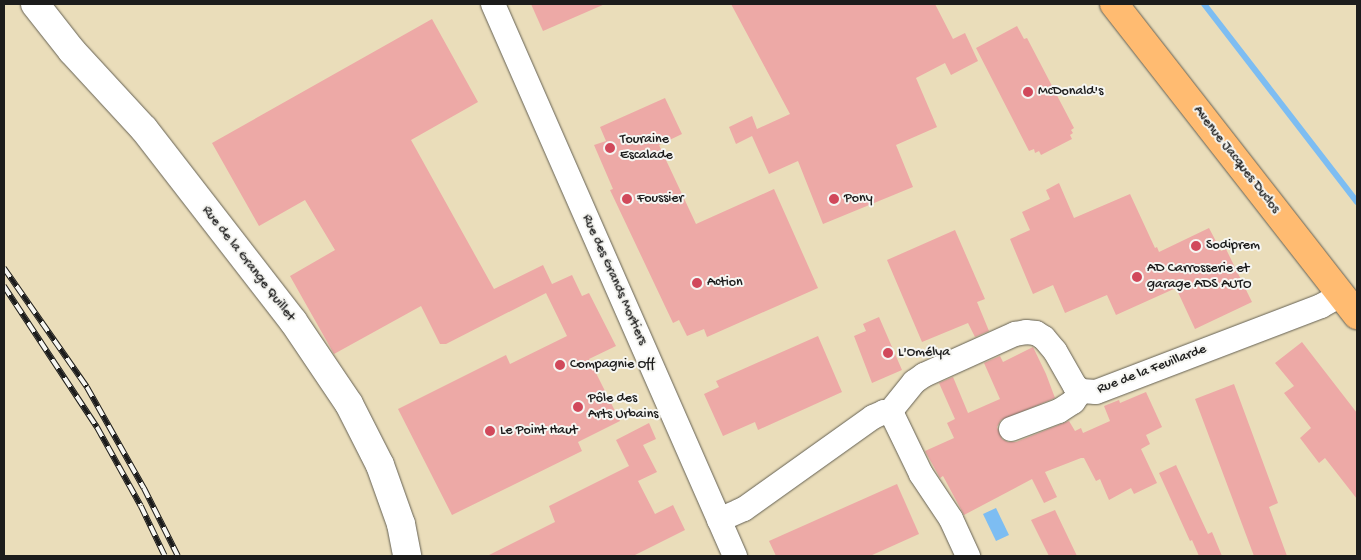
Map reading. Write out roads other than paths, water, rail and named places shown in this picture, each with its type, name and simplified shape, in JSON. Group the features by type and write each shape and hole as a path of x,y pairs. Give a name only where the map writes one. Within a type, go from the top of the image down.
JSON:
{"main road":[{"name":"Avenue Jacques Duclos","path":"1114,4 1349,305"}],"street":[{"name":"Rue de la Grange Quillet","path":"35,4 72,51 144,129 293,321 349,404 380,465 401,524 406,556"},
{"name":"Rue des Grands Mortiers","path":"493,4 735,556"},
{"name":"Rue de la Feuillarde","path":"889,413 914,382 924,375 999,340 1026,332 1036,333 1050,344 1075,386 1081,392 1096,392 1109,389 1320,306 1349,305"},
{"path":"1011,429 1059,411 1073,402 1081,392"},
{"path":"719,520 744,509 873,417 884,412 889,413 899,427 922,474 951,519 968,556"}],"water":[{"path":"996,508 1009,535 996,541 983,514"}],"waterway":[{"path":"1204,4 1357,202"}],"railway":[{"path":"4,268 87,387 144,488 178,556"},
{"path":"4,286 97,427 141,506 165,556"}],"place":[{"name":"McDonald's","path":"1028,92"},
{"name":"Touraine Escalade","path":"610,148"},
{"name":"Foussier","path":"627,199"},
{"name":"Pony","path":"834,199"},
{"name":"Sodiprem","path":"1196,246"},
{"name":"AD Carrosserie et garage ADS AUTO","path":"1137,277"},
{"name":"Action","path":"697,283"},
{"name":"L'Omélya","path":"888,353"},
{"name":"Compagnie Off","path":"560,365"},
{"name":"Pôle des Arts Urbains","path":"578,407"},
{"name":"Le Point Haut","path":"490,431"}]}
